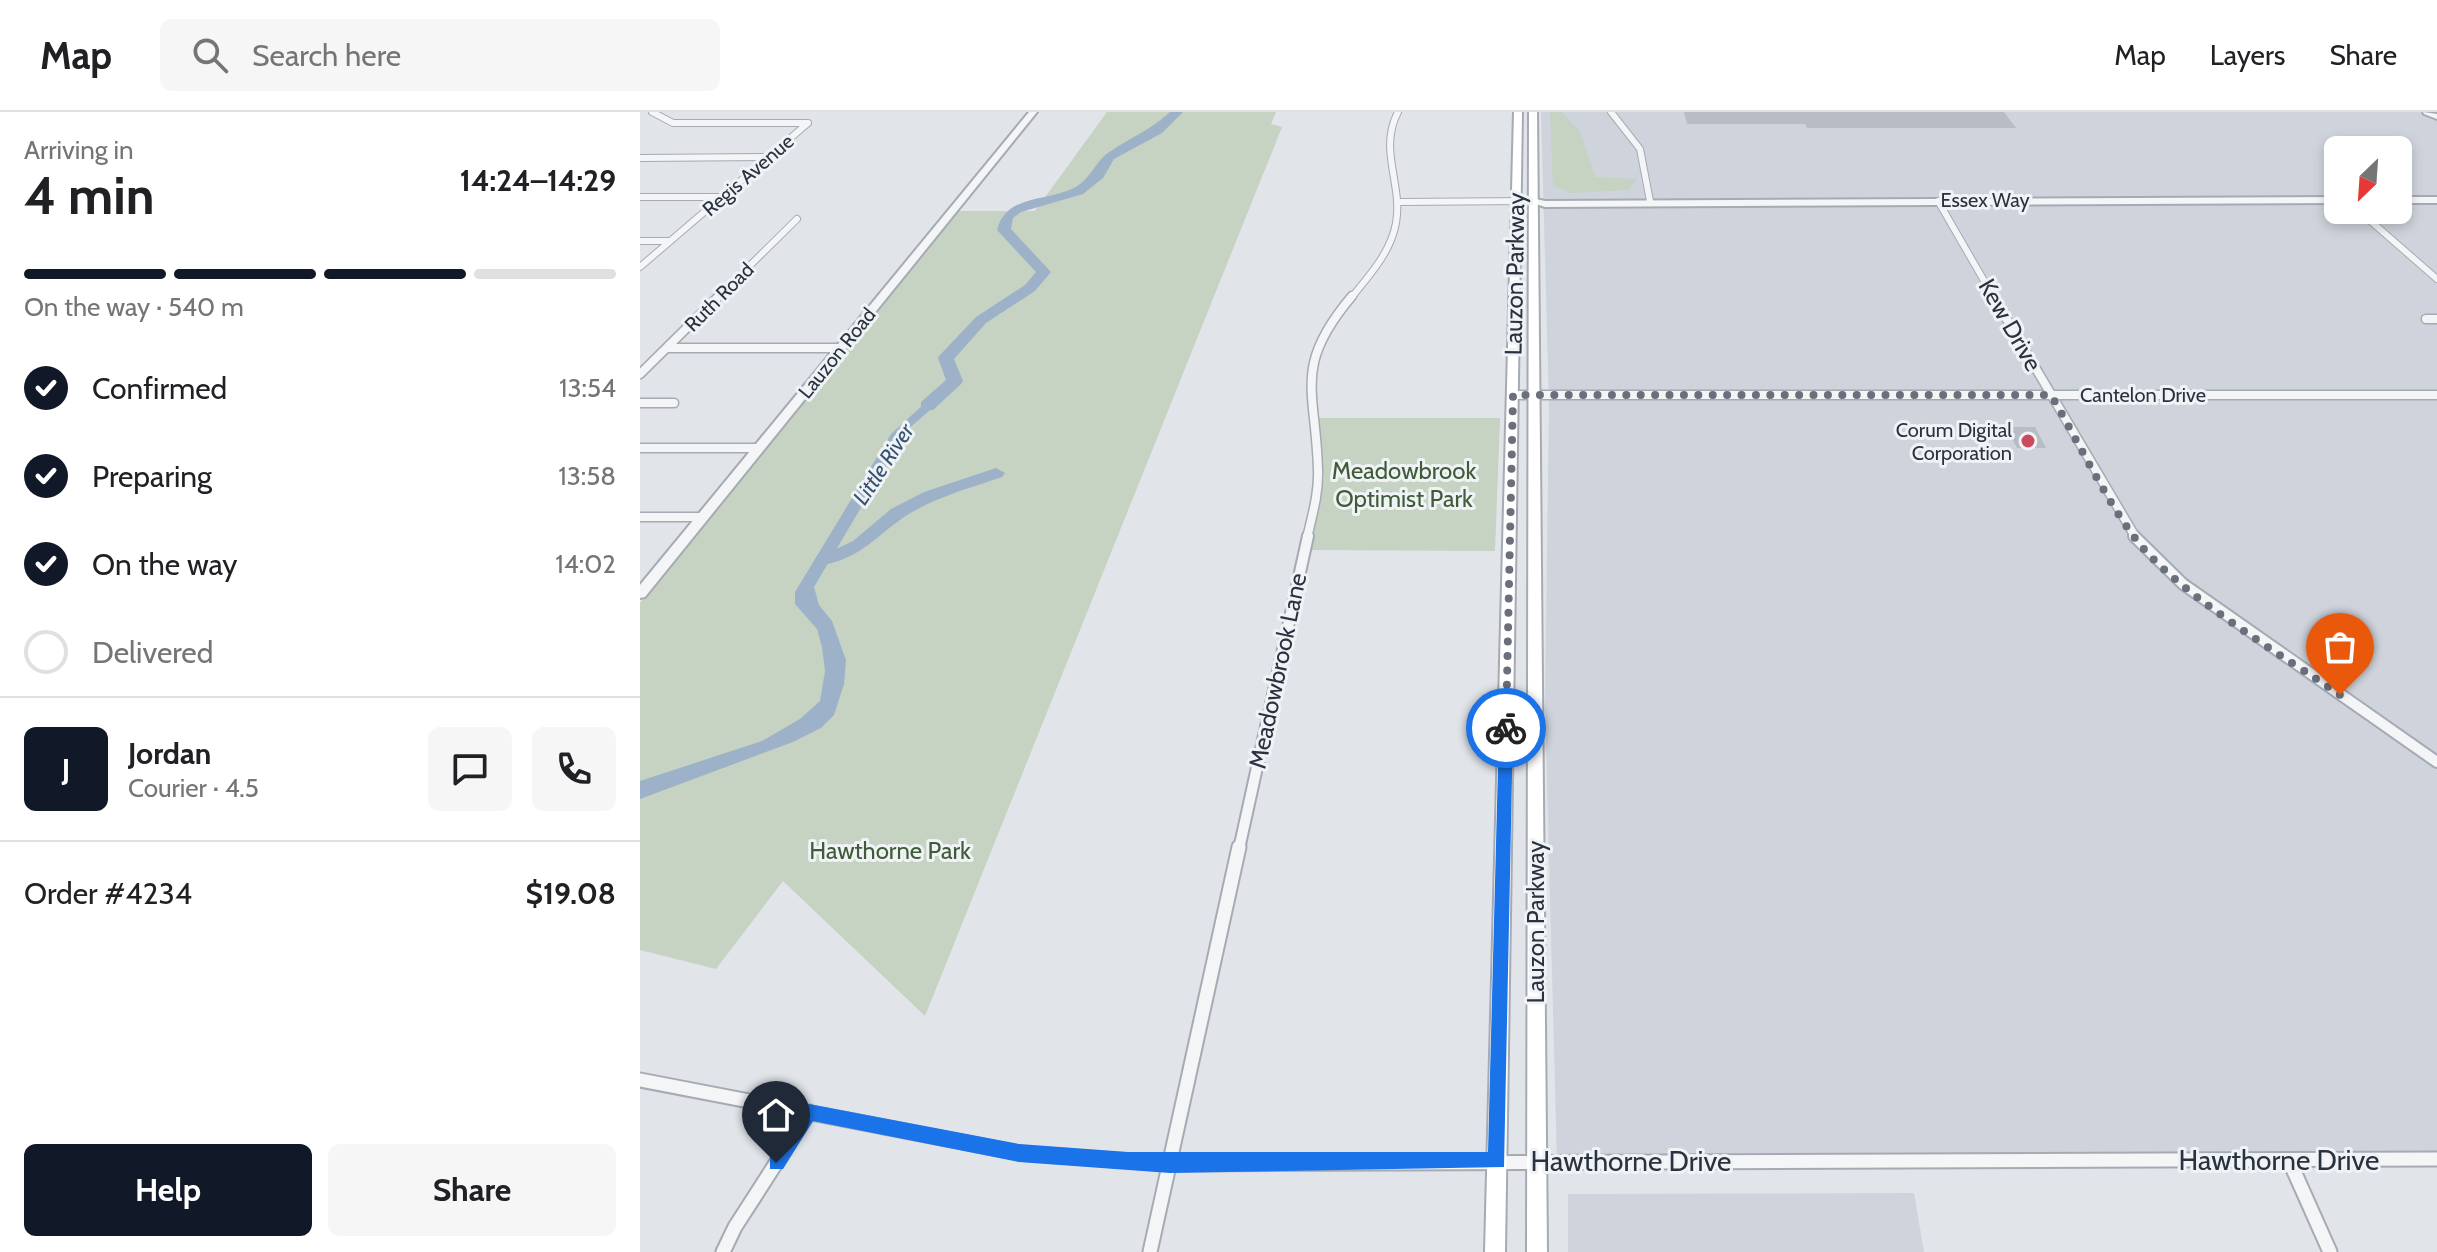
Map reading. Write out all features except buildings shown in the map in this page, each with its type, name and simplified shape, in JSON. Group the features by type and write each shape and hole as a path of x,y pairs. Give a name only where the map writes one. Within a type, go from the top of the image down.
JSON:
{"main road":[{"name":"Lauzon Parkway","path":"1518,112 1535,395 1537,1252"},
{"name":"Lauzon Parkway","path":"1495,1252 1513,395 1524,201 1533,112"}],"street":[{"path":"640,114 651,112"},
{"name":"Regis Avenue","path":"640,267 808,123 673,123 651,112"},
{"name":"Lauzon Road","path":"640,593 1033,112"},
{"name":"Meadowbrook Lane","path":"1150,1252 1317,494 1320,454 1308,414 1310,373 1327,328 1389,244 1399,202 1385,146 1387,131 1398,112"},
{"path":"1611,112 1640,149 1650,201"},
{"path":"2427,112 2437,117"},
{"path":"640,158 768,157"},
{"path":"640,197 722,197"},
{"name":"Essex Way","path":"1399,202 2324,200"},
{"path":"2412,200 2437,200"},
{"name":"Kew Drive","path":"1938,201 2132,534 2183,584 2437,762"},
{"name":"Ruth Road","path":"640,374 797,219"},
{"path":"2374,224 2437,279"},
{"path":"640,241 670,241"},
{"path":"2426,319 2437,319"},
{"path":"667,348 841,348"},
{"name":"Cantelon Drive","path":"1513,395 2437,395"},
{"path":"640,403 674,403"},
{"path":"640,448 759,448"},
{"path":"640,517 703,517"},
{"name":"Hawthorne Drive","path":"640,1080 1019,1153 1170,1164 2437,1159"},
{"path":"723,1252 735,1227 809,1112"},
{"path":"2289,1160 2330,1252"}],"shaded area":[{"path":"1541,112 2437,112 2437,1159 1557,1162 1545,705 1549,403"},
{"path":"1914,1193 1924,1252 1568,1252 1568,1194"}],"green space":[{"name":"Hawthorne Park","path":"1107,112 1276,112 1271,124 1282,127 925,1016 783,881 716,969 640,950 640,603 959,211 1035,211"},
{"path":"1550,112 1562,112 1580,132 1595,177 1637,179 1629,190 1572,193 1553,186"},
{"name":"Meadowbrook Optimist Park","path":"1317,418 1500,418 1495,551 1309,550 1324,477"}],"water":[{"path":"945,385 958,386 907,430 814,587 819,605 832,621 846,660 844,684 834,715 821,728 793,742 640,799 640,781 762,741 800,719 820,701 825,671 822,647 817,629 795,604 795,592 891,434"}],"waterway":[{"name":"Little River","path":"927,406 955,381 946,358 981,320 1030,288 1044,272 1004,230 1007,217 1016,209 1078,191 1099,175 1109,157 1158,130 1177,112"},
{"name":"Little River","path":"825,559 860,545 898,513 931,496 996,473"}],"way so far":[{"path":"1506,728 1513,395 2051,395 2132,534 2154,558 2183,584 2340,695"}],"place":[{"name":"Corum Digital Corporation","path":"2028,441"}],"route":[{"path":"776,1163 809,1112 1019,1153 1170,1164 1497,1161 1506,728"}]}
